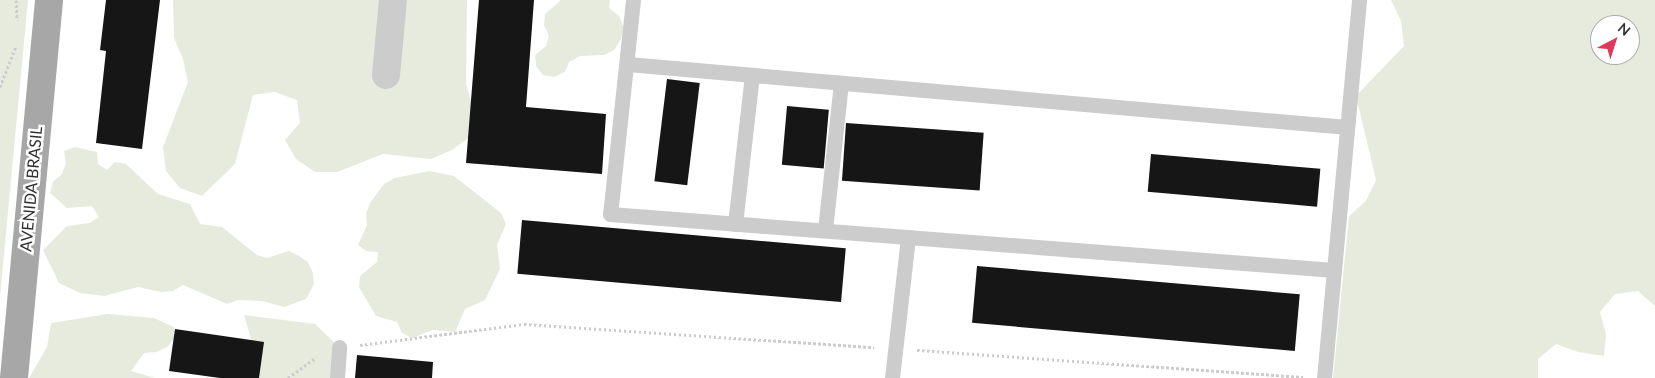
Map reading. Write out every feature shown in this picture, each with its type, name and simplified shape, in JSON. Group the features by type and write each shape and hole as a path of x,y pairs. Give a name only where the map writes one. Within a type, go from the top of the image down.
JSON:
{"main road":[{"name":"AVENIDA BRASIL","path":"14,378 49,0"}],"street":[{"path":"386,76 393,0"}],"lane":[{"path":"633,0 628,64 610,214 1334,270"},
{"path":"1324,378 1359,0"},
{"path":"628,64 1348,126"},
{"path":"735,224 752,75"},
{"path":"825,230 841,82"},
{"path":"892,378 908,237"},
{"path":"337,378 339,347"}],"path":[{"path":"16,0 18,24"},
{"path":"0,87 16,38"},
{"path":"288,378 324,352 339,347 524,324 1308,377"}],"shaded area":[{"path":"0,0 28,0 0,297"},
{"path":"173,0 467,0 466,84 473,108 471,136 452,150 431,159 383,154 337,172 315,172 296,159 285,140 300,123 297,100 275,92 253,95 235,164 202,196 180,188 166,171 163,147 188,82 183,59 174,38"},
{"path":"561,0 610,0 609,8 619,16 624,28 621,39 614,50 604,55 580,56 569,62 565,72 554,77 543,75 536,66 535,55 546,46 549,36 544,25 545,14"},
{"path":"1391,0 1655,0 1655,306 1638,291 1615,294 1600,312 1606,334 1604,356 1578,352 1556,344 1538,359 1538,378 1333,378 1349,216 1366,201 1376,180 1356,96 1404,46 1401,21"},
{"path":"75,147 97,152 98,164 107,170 115,162 126,164 158,194 190,204 200,224 222,227 257,255 267,258 289,251 299,256 308,262 313,273 314,284 306,299 284,307 262,301 238,300 227,304 183,285 173,291 161,292 138,287 104,296 80,293 59,283 43,250 67,226 90,223 99,217 92,206 67,208 50,193 53,182 62,174 66,163 64,151"},
{"path":"429,171 454,176 501,213 506,224 497,245 500,269 485,300 465,309 455,332 433,330 412,338 402,333 397,322 376,316 359,287 360,276 377,262 378,252 366,251 358,245 367,225 366,214 370,203 384,184 395,178"},
{"path":"108,314 154,318 174,327 174,339 167,347 156,352 144,353 131,371 155,378 29,378 47,347 51,323"},
{"path":"244,315 315,324 339,347 335,378 248,378 253,345"}],"building":[{"path":"106,0 160,0 142,149 96,143 106,51 100,50"},
{"path":"479,0 534,0 526,107 606,114 602,174 466,163"},
{"path":"667,79 700,83 687,185 654,181"},
{"path":"787,106 829,110 824,168 782,165"},
{"path":"846,123 984,133 980,190 842,181"},
{"path":"1151,154 1320,169 1317,207 1148,192"},
{"path":"522,220 846,248 841,302 517,274"},
{"path":"977,266 1300,294 1295,351 972,323"},
{"path":"175,329 264,342 259,378 220,378 169,371"},
{"path":"357,355 433,362 432,378 355,378"}]}
